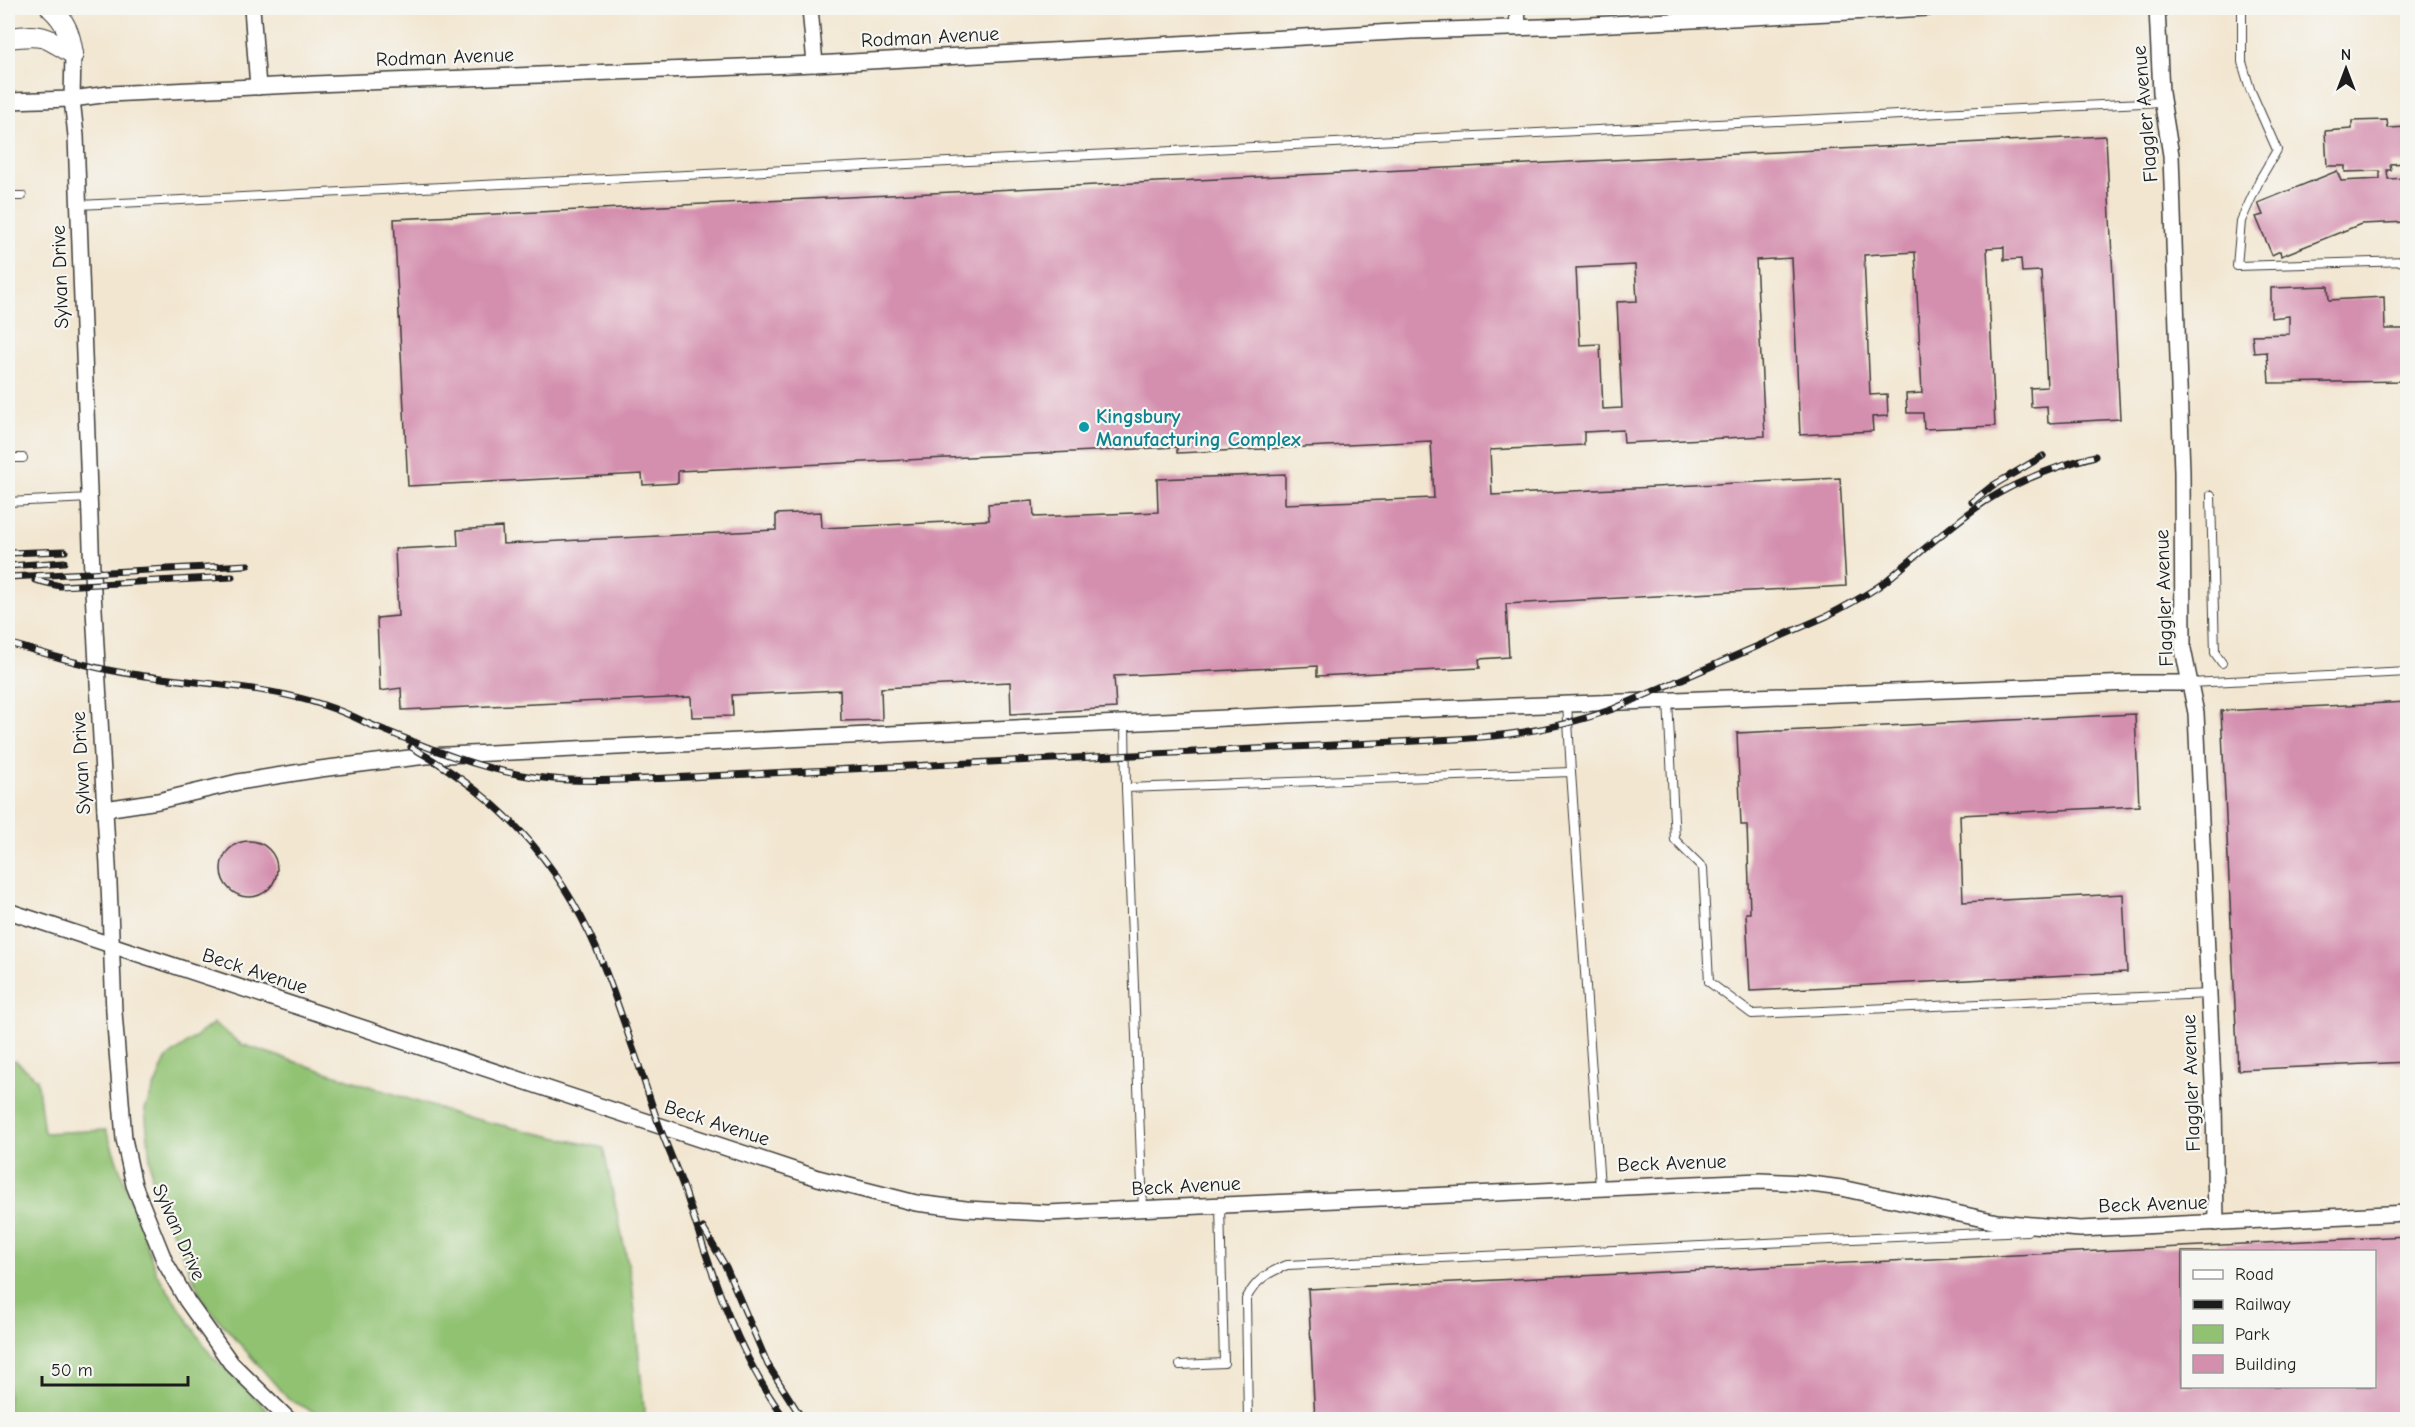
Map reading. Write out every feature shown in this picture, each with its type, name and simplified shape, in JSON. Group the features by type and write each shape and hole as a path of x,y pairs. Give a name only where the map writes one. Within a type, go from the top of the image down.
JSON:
{"street":[{"path":"51,8 67,27 73,54"},
{"path":"252,8 258,87"},
{"path":"810,8 815,64"},
{"path":"1517,8 1518,26"},
{"name":"Rodman Avenue","path":"8,101 72,99 110,94 650,69 815,64 1518,26 1572,26 1847,10 1928,8"},
{"name":"Flaggler Avenue","path":"2157,8 2163,102 2171,155 2182,472 2183,649 2196,713 2209,994 2216,1223"},
{"path":"8,38 38,35 51,39 73,54"},
{"name":"Sylvan Drive","path":"73,54 72,99 76,136 114,1012 124,1139 134,1185 165,1262 199,1319 231,1363 289,1419"},
{"path":"105,809 158,801 237,782 426,756 1125,722 2132,683 2190,683"},
{"name":"Beck Avenue","path":"8,911 818,1178 916,1203 1047,1214 1760,1181 1804,1183 1862,1193 1997,1222 2080,1229 2408,1213"}],"lane":[{"path":"2242,8 2242,62 2250,90 2277,150 2260,179 2241,220 2237,266 2408,261"},
{"path":"79,205 2163,102"},
{"path":"8,196 22,196"},
{"path":"8,458 23,458"},
{"path":"2211,495 2215,653 2222,663"},
{"path":"8,502 90,498"},
{"path":"2190,683 2408,672"},
{"path":"1668,700 1675,840 1704,868 1709,982 1752,1014 2209,994"},
{"path":"1568,704 1600,1187"},
{"path":"1125,722 1143,1209"},
{"path":"1126,788 1571,772"},
{"path":"1180,1365 1224,1363 1220,1206"},
{"path":"1248,1419 1246,1299 1253,1284 1267,1273 1287,1265 2080,1229"}],"green space":[{"path":"214,1023 241,1044 461,1116 603,1148 632,1282 645,1419 328,1419 288,1399 205,1304 153,1189 145,1109 166,1059"},
{"path":"8,1060 16,1061 37,1079 44,1133 106,1130 157,1274 211,1355 277,1419 8,1419"}],"building":[{"path":"2387,120 2388,128 2408,127 2408,163 2390,164 2391,170 2387,170 2388,179 2408,178 2408,222 2361,224 2281,256 2280,251 2272,255 2256,217 2263,215 2258,203 2337,171 2341,181 2380,179 2380,171 2345,172 2345,166 2327,166 2325,131 2352,129 2352,121"},
{"name":"Kingsbury Manufacturing Complex","path":"2106,136 2120,419 2048,423 2047,406 2031,407 2030,388 2047,387 2041,271 2022,272 2021,259 2004,260 2004,247 1987,248 1995,426 1924,429 1923,413 1907,413 1906,394 1922,393 1915,252 1864,255 1870,395 1887,394 1888,416 1872,417 1873,431 1800,435 1792,258 1756,260 1765,436 1624,443 1623,430 1584,432 1584,445 1490,450 1492,495 1840,478 1846,586 1506,604 1509,657 1479,659 1480,668 1317,676 1317,666 1114,676 1116,708 1011,714 1010,682 881,688 882,720 841,721 840,690 732,695 733,716 692,717 691,697 402,710 401,688 380,691 377,618 398,616 395,549 458,546 457,530 502,527 503,544 776,530 776,514 821,512 822,528 989,520 988,504 1033,501 1034,517 1158,512 1157,479 1285,474 1285,504 1434,498 1431,441 1177,453 1177,447 678,471 678,483 643,485 642,474 408,486 394,219","holes":["1635,265 1637,301 1617,302 1622,408 1603,409 1600,344 1580,345 1576,268"]},
{"path":"2328,286 2329,300 2384,297 2385,329 2408,329 2408,381 2269,383 2267,352 2254,353 2252,335 2289,334 2289,316 2271,318 2271,288"},
{"path":"2408,702 2408,1062 2238,1070 2221,711"},
{"path":"2135,714 2139,806 1960,815 1963,902 2123,894 2127,972 1750,991 1746,913 1750,913 1747,825 1741,825 1737,733"},
{"path":"249,841 260,843 269,849 275,858 277,869 275,880 269,889 260,895 249,897 238,895 229,889 223,880 221,869 223,858 229,849 238,843"},
{"path":"2408,1236 2408,1420 1315,1420 1308,1289"}],"railway":[{"path":"1972,502 1992,486 2043,456"},
{"path":"367,723 449,755 491,768 534,777 585,780 669,778 1442,740 1516,733 1564,724 1613,709 1827,616 1879,586 1960,520 1999,493 2039,474 2095,456"},
{"path":"8,553 65,551"},
{"path":"8,566 64,562"},
{"path":"8,577 248,565"},
{"path":"35,580 60,586 232,577"},
{"path":"8,643 115,671 285,695 315,702 374,727"},
{"path":"411,747 471,786 522,832 544,858 581,917 608,976 716,1284 753,1369 786,1420"},
{"path":"703,1228 726,1267 768,1365 803,1420"}],"place":[{"name":"Kingsbury Manufacturing Complex","path":"1084,427"}]}
